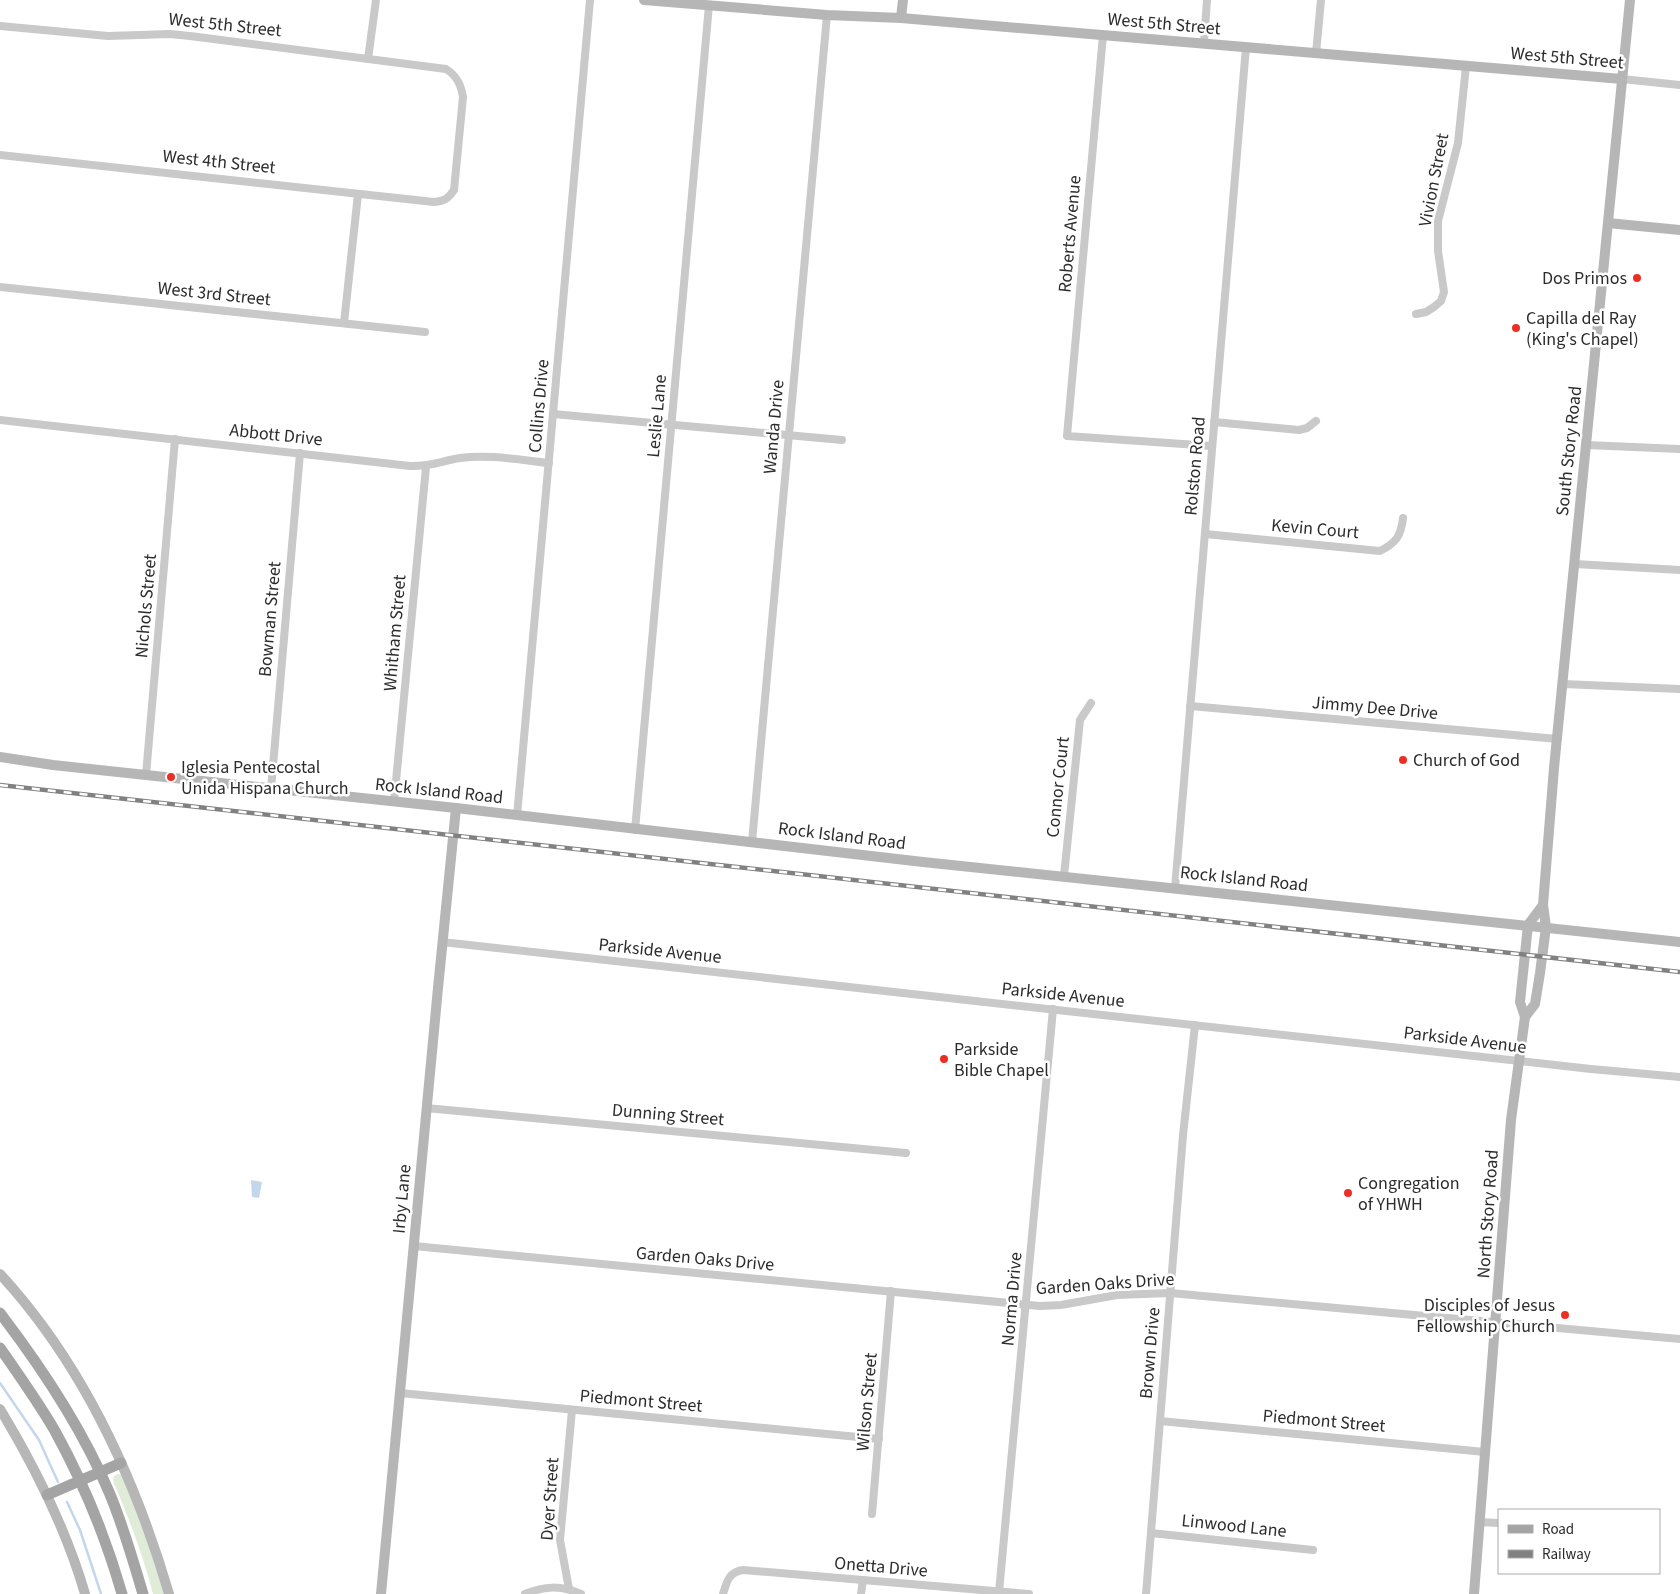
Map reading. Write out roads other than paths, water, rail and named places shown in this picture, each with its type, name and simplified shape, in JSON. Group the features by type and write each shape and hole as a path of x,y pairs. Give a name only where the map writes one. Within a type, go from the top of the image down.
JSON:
{"main road":[{"name":"West 5th Street","path":"644,0 827,15 901,18 1622,79"},
{"path":"901,18 903,0"},
{"name":"South Story Road","path":"1546,926 1543,905 1558,739 1630,0"},
{"path":"1608,224 1680,230"},
{"name":"Rock Island Road","path":"0,756 53,765 456,808 634,830 1546,926 1680,942"},
{"name":"Irby Lane","path":"381,1594 456,808"},
{"path":"1528,925 1543,905"},
{"name":"North Story Road","path":"1474,1594 1511,1120 1524,1017 1520,1002 1528,925"},
{"name":"North Story Road","path":"1524,1017 1535,1004 1546,926"},
{"path":"0,1274 19,1294 68,1364 86,1394 121,1463 150,1534 169,1594"},
{"path":"0,1313 40,1367 75,1425 99,1472 109,1492 122,1528 143,1594"},
{"path":"0,1348 54,1431 80,1481 122,1594"},
{"path":"0,1408 47,1495 65,1536 84,1594"},
{"path":"47,1495 121,1463"}],"street":[{"path":"368,59 376,0"},
{"name":"Collins Drive","path":"517,816 590,0"},
{"path":"1204,43 1207,0"},
{"path":"1316,53 1321,0"},
{"name":"Leslie Lane","path":"634,830 709,6"},
{"name":"Wanda Drive","path":"752,842 827,15"},
{"name":"West 5th Street","path":"0,26 108,36 170,34 446,69 458,81 462,88 463,97 454,190 448,198 443,201 434,202"},
{"name":"Roberts Avenue","path":"1103,35 1067,436 1212,446"},
{"name":"Rolston Road","path":"1175,888 1246,47"},
{"name":"Vivion Street","path":"1416,314 1434,308 1443,297 1444,292 1438,251 1438,221 1458,143 1466,66"},
{"name":"West 5th Street","path":"1622,79 1680,85"},
{"name":"West 4th Street","path":"0,155 434,202"},
{"path":"344,323 358,194"},
{"name":"West 3rd Street","path":"0,286 425,332"},
{"path":"553,414 842,440"},
{"name":"Abbott Drive","path":"0,420 410,466 426,466 460,458 482,457 549,463"},
{"path":"1214,422 1299,430 1307,428 1316,421"},
{"name":"Nichols Street","path":"146,775 175,439"},
{"path":"1586,445 1680,449"},
{"name":"Bowman Street","path":"270,789 300,453"},
{"name":"Whitham Street","path":"394,802 426,466"},
{"name":"Kevin Court","path":"1205,534 1380,551 1395,542 1401,532 1403,518"},
{"path":"1575,564 1680,570"},
{"path":"1563,684 1680,689"},
{"name":"Connor Court","path":"1064,876 1080,720 1091,703"},
{"name":"Jimmy Dee Drive","path":"1190,706 1558,739"},
{"name":"Parkside Avenue","path":"442,942 1518,1061 1680,1077"},
{"name":"Norma Drive","path":"1000,1592 1053,1009"},
{"name":"Brown Drive","path":"1146,1594 1185,1109 1195,1025"},
{"name":"Dunning Street","path":"426,1108 906,1153"},
{"name":"Garden Oaks Drive","path":"414,1246 1026,1304 1062,1305 1118,1295 1170,1293 1680,1339"},
{"name":"Wilson Street","path":"872,1514 891,1291"},
{"name":"Piedmont Street","path":"400,1394 879,1439"},
{"name":"Dyer Street","path":"570,1589 560,1540 572,1410"},
{"name":"Piedmont Street","path":"1160,1421 1485,1452"},
{"path":"1479,1522 1498,1523"},
{"name":"Linwood Lane","path":"1151,1533 1313,1550"},
{"name":"Onetta Drive","path":"723,1594 727,1579 731,1574 743,1570 1029,1594"},
{"path":"861,1594 863,1580"},
{"path":"525,1594 554,1587 570,1589 581,1594"}],"water":[{"path":"251,1180 262,1182 259,1198 252,1197"}],"waterway":[{"path":"0,1383 39,1440 58,1482"},
{"path":"67,1502 80,1530 101,1594"}],"railway":[{"path":"0,785 1680,972"}],"place":[{"name":"Dos Primos","path":"1637,278"},
{"name":"Capilla del Ray (King's Chapel)","path":"1516,328"},
{"name":"Church of God","path":"1403,760"},
{"name":"Iglesia Pentecostal Unida Hispana Church","path":"171,777"},
{"name":"Parkside Bible Chapel","path":"944,1059"},
{"name":"Congregation of YHWH","path":"1348,1193"},
{"name":"Disciples of Jesus Fellowship Church","path":"1565,1315"}]}
